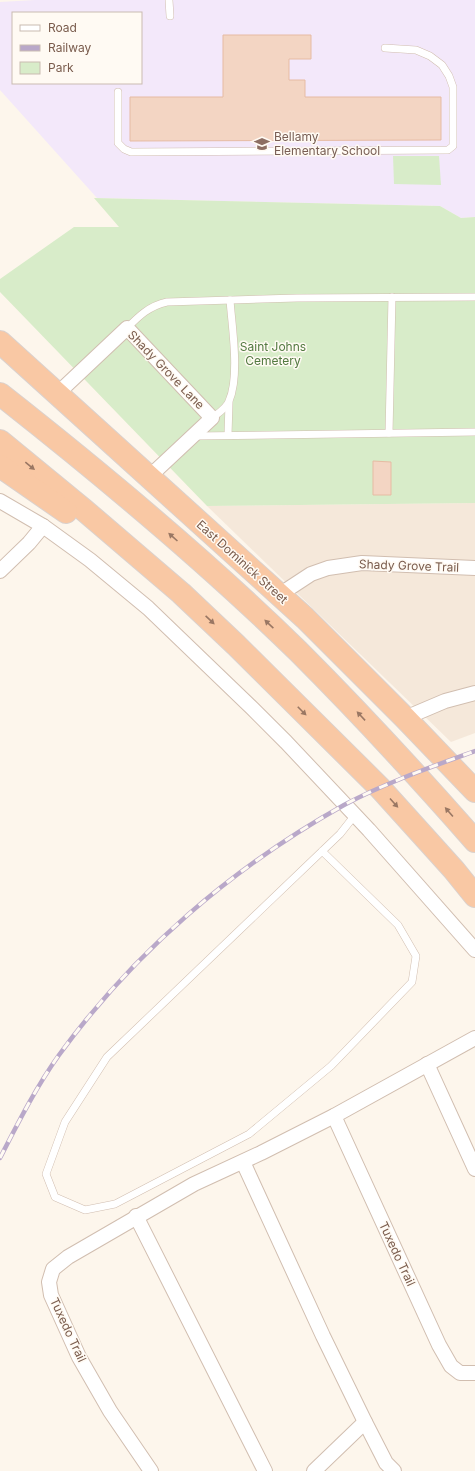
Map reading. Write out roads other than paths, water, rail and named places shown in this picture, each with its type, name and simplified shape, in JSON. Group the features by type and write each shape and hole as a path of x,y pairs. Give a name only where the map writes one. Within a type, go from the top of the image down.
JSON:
{"highway":[{"name":"East Dominick Street","path":"0,342 305,618 405,718 475,791"},
{"path":"0,394 163,528 263,618 358,712 475,841"},
{"path":"0,441 84,510 181,594 236,645 380,788 475,896"},
{"path":"0,466 181,594"}],"street":[{"name":"Shady Grove Lane","path":"57,394 127,328 212,418 149,477"},
{"path":"0,501 43,526 90,560 148,608 257,713 354,815 475,950"},
{"path":"0,571 29,543 43,526"},
{"name":"Shady Grove Trail","path":"279,595 311,574 328,568 362,563 475,568"},
{"path":"405,718 445,701 475,693"},
{"name":"Tuxedo Trail","path":"151,1471 110,1411 79,1356 51,1295 49,1282 53,1269 68,1257 136,1216 194,1184 334,1116 475,1038"},
{"path":"427,1064 475,1169"},
{"name":"Tuxedo Trail","path":"334,1116 439,1345 451,1366 460,1373 475,1374"},
{"path":"242,1162 365,1422 386,1462 394,1471"},
{"path":"136,1216 265,1471"},
{"path":"314,1471 365,1422"}],"lane":[{"path":"169,0 170,16"},
{"path":"118,92 118,143 130,152 448,150 453,143 453,87 449,76 442,65 430,56 416,50 386,48"},
{"path":"127,328 146,311 158,304 167,302 475,297"},
{"path":"389,433 392,298"},
{"path":"228,435 229,403 233,385 234,364 230,300"},
{"path":"212,418 229,403"},
{"path":"194,436 475,432"},
{"path":"322,851 398,925 416,956 412,982 331,1066 249,1134 115,1204 85,1210 55,1197 46,1174 65,1122 107,1056 322,851 340,834 354,815"}],"railway":[{"path":"0,1158 35,1092 59,1055 88,1017 153,947 188,915 225,884 263,856 303,829 344,805 392,782 475,751"}],"place":[{"name":"Bellamy Elementary School","path":"262,144"}],"park label":[{"name":"Saint Johns Cemetery","path":"273,354"}]}
